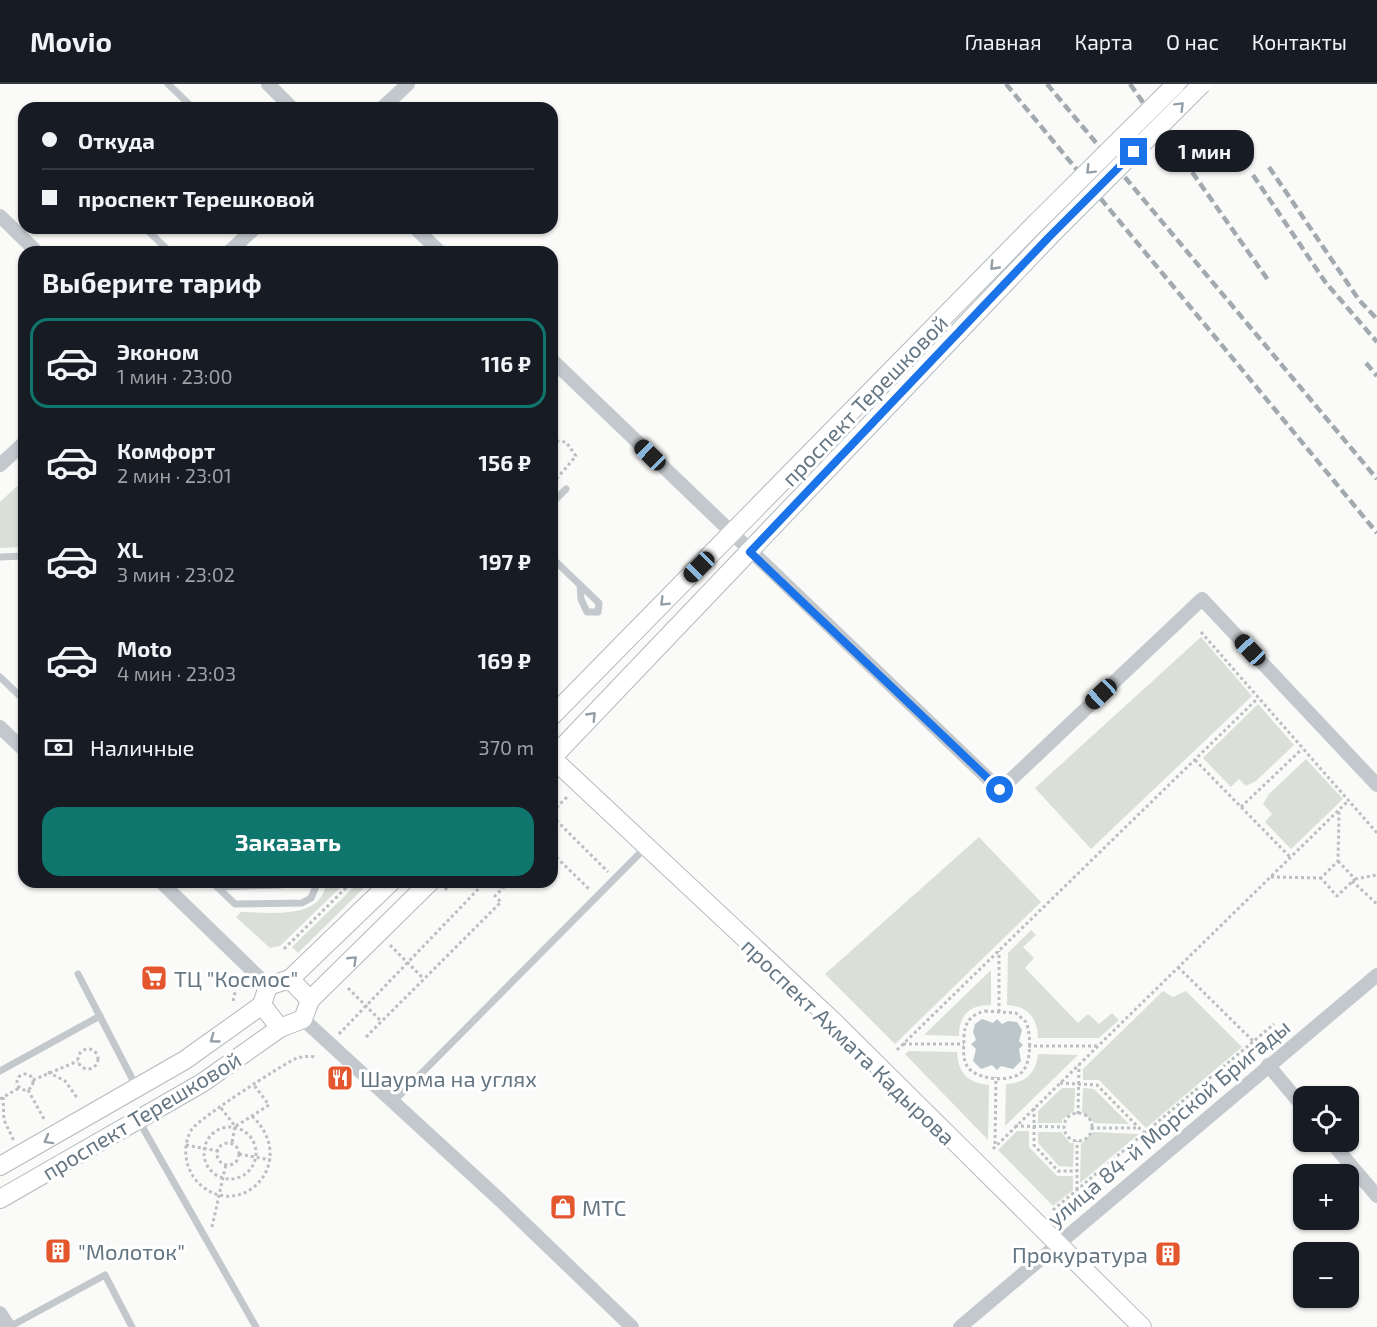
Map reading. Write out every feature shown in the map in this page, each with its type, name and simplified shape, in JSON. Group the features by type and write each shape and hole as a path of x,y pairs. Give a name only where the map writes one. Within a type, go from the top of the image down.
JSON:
{"main road":[{"name":"проспект Терешковой","path":"558,751 741,543 1035,224 1176,84"},
{"name":"проспект Терешковой","path":"558,711 741,543 1202,84"},
{"name":"проспект Ахмата Кадырова","path":"558,764 645,848 832,1020 1142,1327"},
{"path":"385,888 291,979 268,986 262,1005 280,1028 303,1019 310,1000 424,888"},
{"path":"291,979 310,1000"},
{"name":"проспект Терешковой","path":"0,1166 185,1060 262,1005"},
{"name":"проспект Терешковой","path":"0,1199 202,1083 280,1028"}],"street":[{"path":"268,84 286,102"},
{"path":"388,102 408,84"},
{"path":"0,216 18,234"},
{"path":"18,234 31,246"},
{"path":"238,246 249,234"},
{"path":"421,234 434,246"},
{"path":"558,366 1000,790 1202,599 1377,785"},
{"path":"0,465 18,448"},
{"path":"0,727 18,744"},
{"path":"167,888 268,986"},
{"name":"улица 84-й Морской Бригады","path":"960,1327 1377,975"},
{"path":"303,1019 632,1327"},
{"path":"1268,1065 1293,1095"},
{"path":"1340,1152 1377,1196"},
{"path":"0,1313 9,1327"}],"lane":[{"path":"168,84 187,102"},
{"path":"151,234 164,246"},
{"path":"558,497 566,489"},
{"path":"0,557 18,556"},
{"path":"558,564 580,585"},
{"path":"0,677 18,694"},
{"path":"393,1102 645,848"},
{"path":"218,888 235,904 294,904 311,898 315,888"},
{"path":"78,974 138,1088"},
{"path":"0,1071 100,1016"},
{"path":"139,1120 256,1327"},
{"path":"9,1327 105,1275 132,1327"}],"path":[{"path":"558,441 566,442 576,456 558,477"},
{"path":"1202,632 1377,833"},
{"path":"897,1050 1258,698"},
{"path":"1241,807 1302,749"},
{"path":"1195,760 1290,857"},
{"path":"562,791 576,804"},
{"path":"558,807 568,796"},
{"path":"996,1077 994,1147 1348,801"},
{"path":"1339,809 1338,861 1377,904"},
{"path":"558,820 608,872"},
{"path":"558,859 590,891 596,884"},
{"path":"1321,878 1338,861"},
{"path":"602,878 615,866"},
{"path":"1270,877 1321,878 1338,896 1354,880 1377,875"},
{"path":"284,949 346,888"},
{"path":"339,1034 479,888"},
{"path":"366,1036 501,902 495,896 502,888"},
{"path":"390,945 424,979"},
{"path":"999,951 999,1012"},
{"path":"1178,967 1253,1041"},
{"path":"233,1001 236,988"},
{"path":"348,988 381,1021"},
{"path":"985,1011 999,1012 1016,1013 1023,1018 1028,1030 1028,1064 1014,1077 977,1075 969,1069 964,1059 964,1030 974,1015 985,1011"},
{"path":"1053,1210 1275,1024"},
{"path":"903,1044 964,1044"},
{"path":"1028,1046 1097,1046"},
{"path":"88,1050 97,1057 97,1064 91,1069 82,1067 78,1061 80,1053 88,1050"},
{"path":"252,1116 264,1128 271,1143 271,1160 265,1176 253,1189 236,1195 219,1194 204,1188 193,1176 186,1161 186,1145 192,1129 204,1117 297,1058 317,1057"},
{"path":"33,1080 78,1061"},
{"path":"1078,1114 1079,1064"},
{"path":"48,1072 65,1081 78,1099"},
{"path":"19,1088 17,1081 21,1075 26,1074 33,1080 33,1086 28,1090"},
{"path":"1060,1083 1097,1085 1144,1133"},
{"path":"221,1108 235,1126 245,1130 252,1138 256,1158 252,1168 244,1175 234,1179 223,1178 207,1167 204,1148 215,1131 235,1126 269,1105 254,1085"},
{"path":"0,1099 19,1088 28,1090 44,1119"},
{"path":"1034,1108 1034,1145 1058,1171 1077,1171"},
{"path":"1072,1114 1084,1114 1091,1122 1091,1134 1083,1141 1071,1141 1064,1133 1064,1127 1064,1121 1072,1114"},
{"path":"235,1126 232,1143 239,1154 271,1160"},
{"path":"1015,1126 1064,1127"},
{"path":"1091,1128 1140,1128"},
{"path":"1077,1141 1077,1190"},
{"path":"232,1143 223,1144 218,1151 219,1160 226,1164 233,1163 239,1154"},
{"path":"186,1145 218,1151"},
{"path":"208,1242 226,1164"}],"shaded area":[{"path":"18,486 18,547 0,548 0,502"},
{"path":"1201,637 1252,696 1091,849 1035,788"},
{"path":"1258,704 1294,745 1256,781 1246,786 1239,779 1231,787 1203,758"},
{"path":"1306,759 1343,799 1291,849 1265,822 1272,814 1263,804 1269,794"},
{"path":"979,837 1041,902 895,1044 825,974"},
{"path":"324,888 340,888 280,946 270,948 236,917 241,912 279,913 305,909 323,894"},
{"path":"353,888 364,888 298,953 292,947"},
{"path":"1031,930 1036,935 1023,947 1034,958 1025,968 1078,1023 1088,1014 1099,1024 1112,1013 1119,1020 1099,1038 1038,1038 1036,1025 1030,1014 1020,1008 1007,1005 1008,953"},
{"path":"991,970 991,1005 977,1007 967,1012 961,1022 959,1036 924,1035"},
{"path":"1163,991 1173,997 1186,991 1242,1047 1146,1128 1099,1080 1083,1080 1083,1069"},
{"path":"982,1019 993,1023 997,1019 1002,1024 1008,1021 1017,1022 1022,1030 1019,1041 1023,1045 1019,1049 1021,1061 1013,1069 1001,1066 997,1070 992,1065 981,1069 973,1061 976,1049 971,1044 976,1040 973,1032 975,1024"},
{"path":"909,1051 957,1052 959,1066 966,1076 975,1082 989,1085 988,1140 905,1054"},
{"path":"1038,1054 1078,1055 1005,1126 1006,1084 1019,1082 1028,1076 1035,1067"},
{"path":"1062,1088 1075,1088 1074,1111 1062,1120 1062,1123 1038,1123 1038,1111"},
{"path":"1083,1088 1094,1089 1129,1124 1094,1123 1082,1112"},
{"path":"1017,1131 1029,1131 1029,1147 1057,1176 1073,1176 1073,1190 1053,1206 998,1150"},
{"path":"1038,1132 1061,1132 1070,1143 1074,1143 1073,1167 1059,1166 1038,1143"},
{"path":"1093,1132 1139,1134 1080,1183 1081,1144"}],"railway":[{"path":"1006,84 1377,533"},
{"path":"1047,84 1377,479"},
{"path":"1130,84 1268,280"},
{"path":"1269,167 1359,300 1377,319"},
{"path":"1253,175 1326,283 1377,342"},
{"path":"1366,363 1377,376"}],"place":[{"name":"ТЦ \"Космос\"","path":"154,978"},
{"name":"Шаурма на углях","path":"340,1078"},
{"name":"МТС","path":"563,1207"},
{"name":"\"Молоток\"","path":"58,1251"},
{"name":"Прокуратура","path":"1168,1254"}],"route":[{"path":"1000,790 750,552 1049,237 1134,152"}]}
